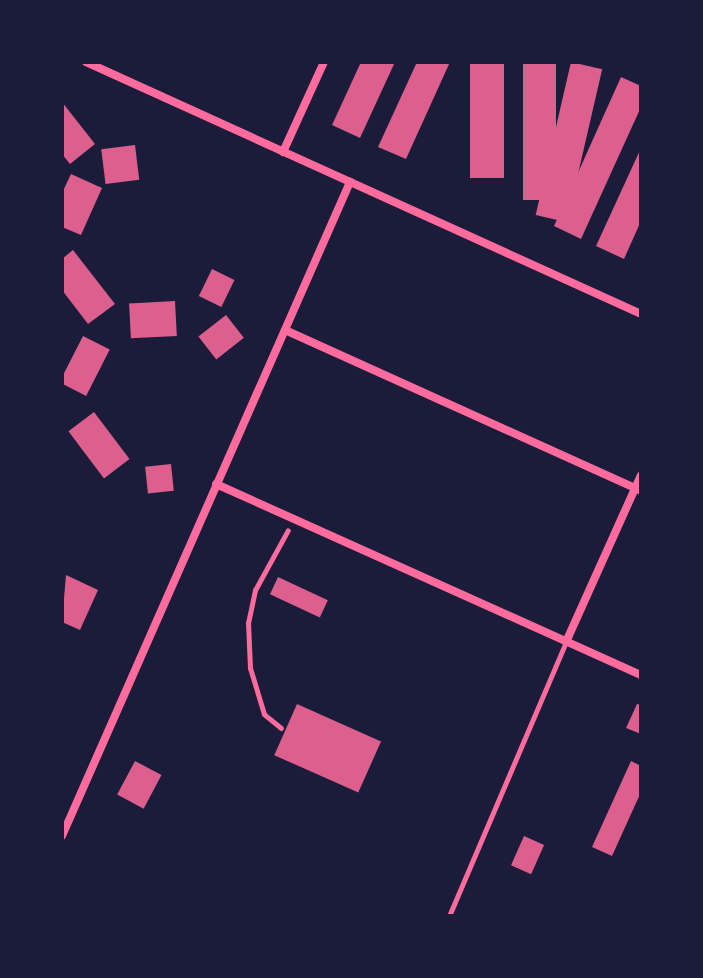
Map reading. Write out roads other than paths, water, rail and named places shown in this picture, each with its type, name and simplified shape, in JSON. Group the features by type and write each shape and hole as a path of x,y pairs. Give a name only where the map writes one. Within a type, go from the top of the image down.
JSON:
{"street":[{"path":"86,62 641,314"},
{"path":"283,152 324,62"},
{"path":"62,836 350,182"},
{"path":"285,330 638,490"},
{"path":"566,642 638,490 641,475"},
{"path":"216,484 641,675"}],"lane":[{"path":"449,916 566,642"}]}
